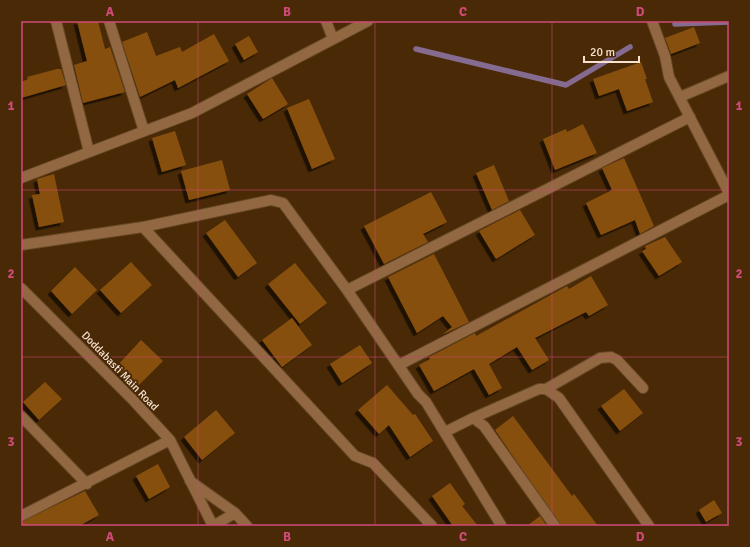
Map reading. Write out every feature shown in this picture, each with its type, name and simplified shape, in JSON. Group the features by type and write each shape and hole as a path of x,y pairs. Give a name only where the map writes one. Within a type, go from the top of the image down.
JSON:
{"street":[{"path":"56,21 89,152"},
{"path":"110,21 144,131"},
{"path":"326,21 333,39"},
{"path":"21,178 192,114 368,21"},
{"path":"399,365 729,194 670,77 665,56 652,21"},
{"path":"680,97 729,76"},
{"path":"348,290 690,117"},
{"path":"21,245 143,227 271,200 283,203 348,290 418,394 426,402 501,525"},
{"path":"143,227 355,456 373,463 432,526"},
{"name":"Doddabasti Main Road","path":"21,288 132,399 170,440 213,526"},
{"path":"445,432 539,389 546,389 600,358 611,357 617,360 643,388"},
{"path":"546,389 559,398 649,526"},
{"path":"21,416 87,484"},
{"path":"474,418 484,426 555,526"},
{"path":"21,516 87,484 170,440"},
{"path":"189,480 235,513 247,526"},
{"path":"213,526 235,513"}],"building":[{"path":"77,21 98,21 105,49 110,47 125,92 83,103 74,65 87,61"},
{"path":"694,27 700,43 671,54 665,38"},
{"path":"147,32 156,56 180,47 182,52 214,34 229,61 178,88 175,80 140,97 122,42"},
{"path":"249,36 258,52 244,60 235,44"},
{"path":"641,62 653,102 627,111 619,89 599,96 593,79"},
{"path":"61,69 66,85 21,98 21,82 28,79 27,77"},
{"path":"272,78 288,104 263,119 247,94"},
{"path":"309,99 335,159 312,169 287,108"},
{"path":"583,124 597,153 555,170 543,139 566,129 567,132"},
{"path":"175,131 186,165 162,172 152,138"},
{"path":"624,158 654,226 640,234 635,220 601,235 586,203 612,190 602,168"},
{"path":"222,160 230,190 189,200 181,171"},
{"path":"494,165 509,201 492,210 476,173"},
{"path":"54,174 64,222 39,227 32,195 40,194 37,179"},
{"path":"431,192 447,222 423,234 428,242 384,264 364,226"},
{"path":"520,210 535,235 496,259 479,231"},
{"path":"225,220 257,263 238,277 206,233"},
{"path":"665,237 682,262 659,276 642,251 646,249 645,246"},
{"path":"434,254 469,322 442,335 452,327 443,316 417,333 388,277"},
{"path":"131,262 152,285 121,313 100,290"},
{"path":"295,263 327,303 300,324 268,284"},
{"path":"75,267 97,290 72,314 51,291"},
{"path":"591,276 608,305 589,316 586,312 535,338 549,360 532,370 517,347 489,364 502,388 489,395 474,369 434,391 419,365 430,359 429,357 475,333 476,336 567,286 569,289"},
{"path":"292,318 312,345 282,367 262,340"},
{"path":"141,340 163,361 136,388 115,368"},
{"path":"360,345 372,363 342,383 330,364"},
{"path":"45,382 62,399 39,420 23,402"},
{"path":"387,385 413,415 415,414 433,441 410,457 389,425 379,434 358,410"},
{"path":"624,389 643,413 620,431 601,406"},
{"path":"216,410 235,433 202,460 184,437"},
{"path":"513,416 572,496 574,494 598,526 561,526 495,430"},
{"path":"158,464 170,487 149,499 136,476"},
{"path":"450,483 465,504 462,506 478,526 453,526 432,496"},
{"path":"85,491 99,515 79,526 21,526 21,522"},
{"path":"714,500 722,513 706,522 699,510"},
{"path":"540,516 547,526 527,526"}],"waterway":[{"path":"675,24 729,22"},
{"path":"416,49 566,85 630,47"}]}
